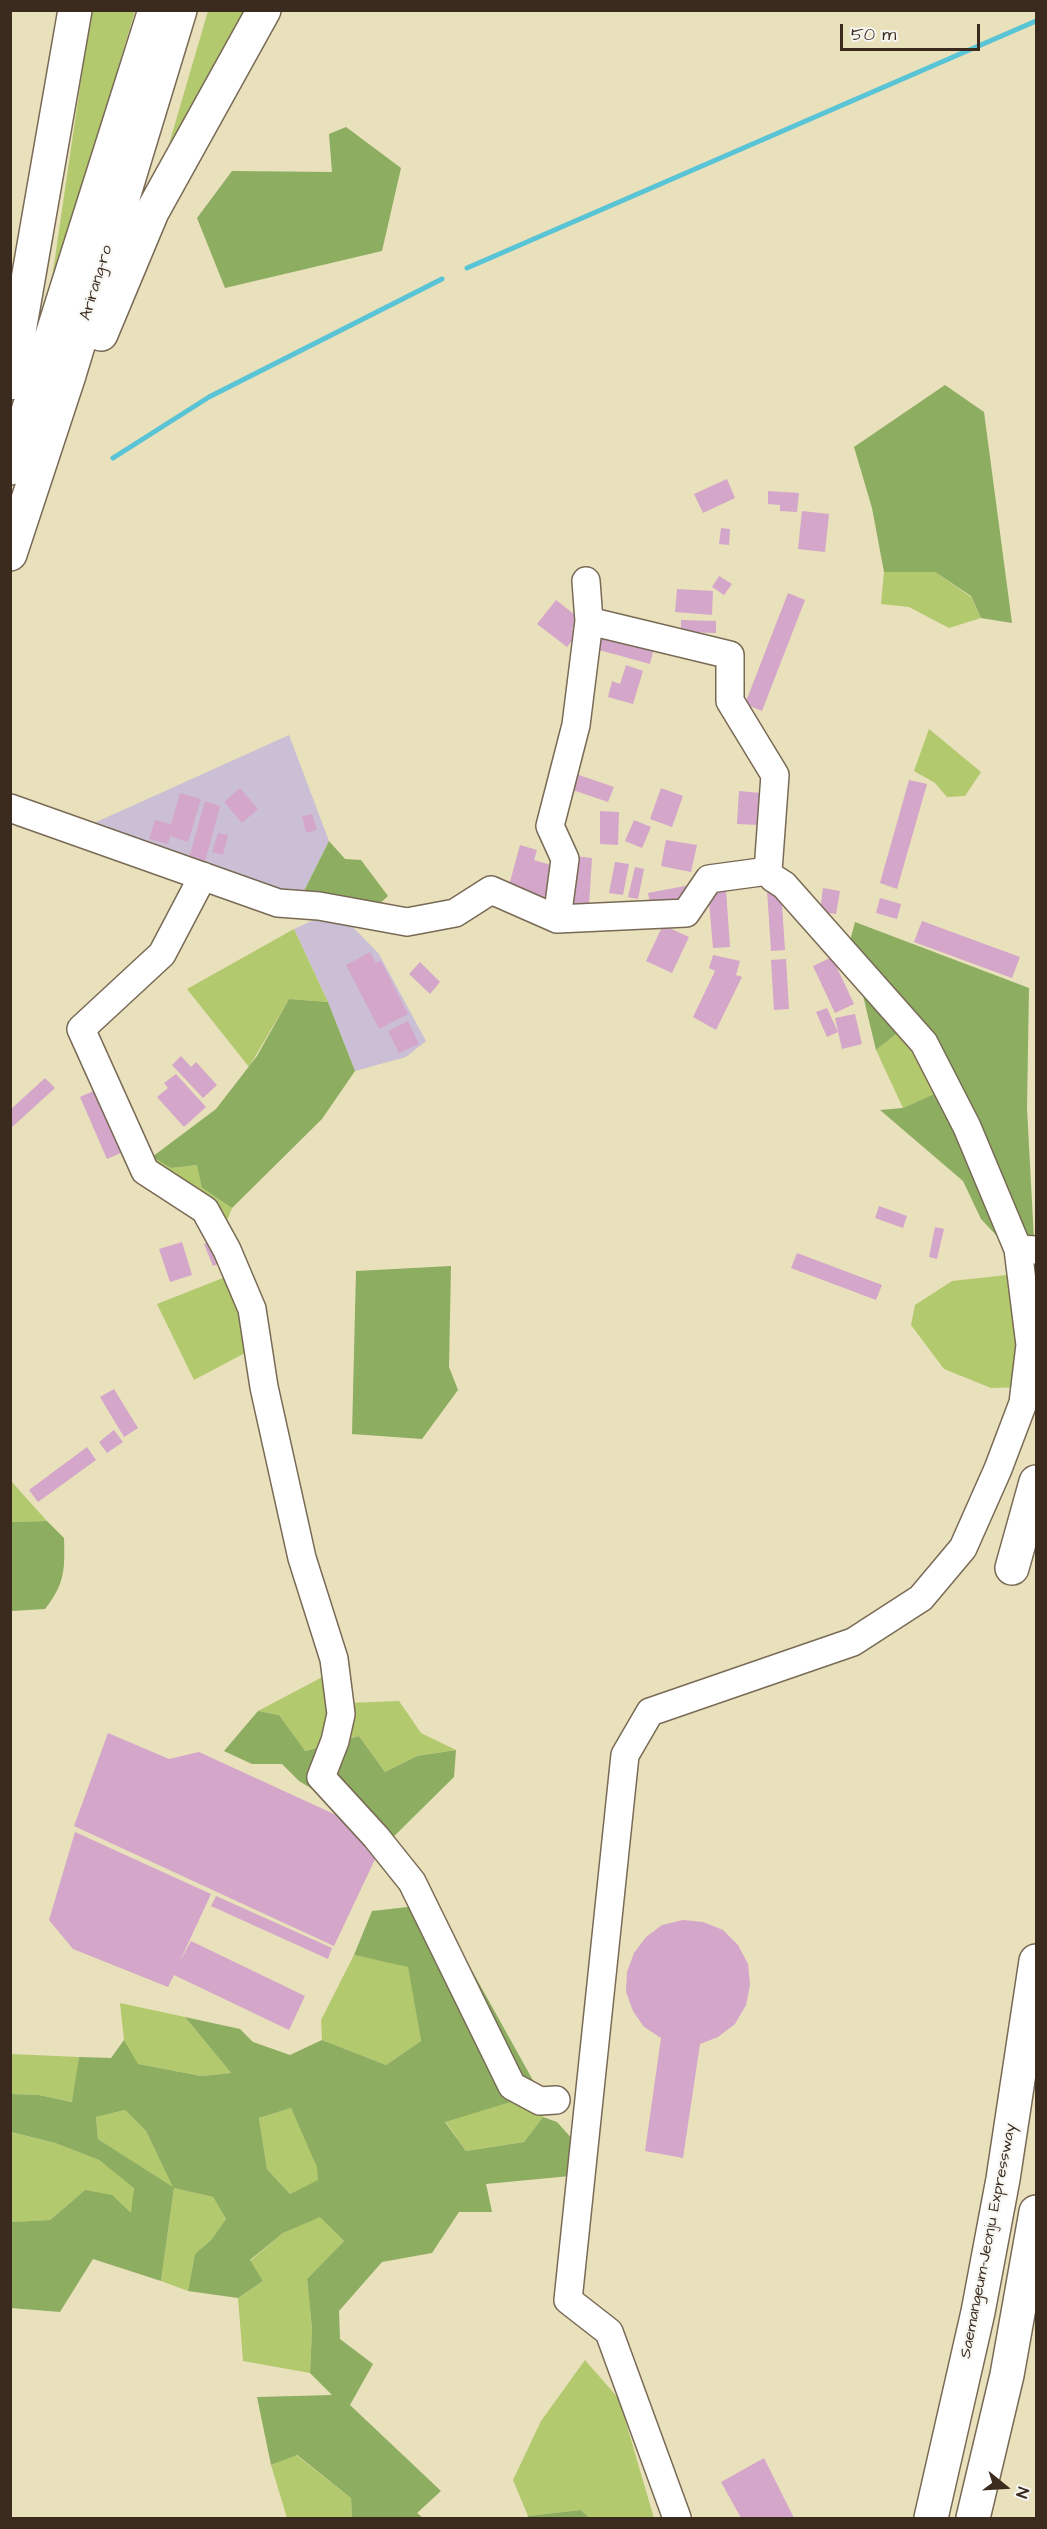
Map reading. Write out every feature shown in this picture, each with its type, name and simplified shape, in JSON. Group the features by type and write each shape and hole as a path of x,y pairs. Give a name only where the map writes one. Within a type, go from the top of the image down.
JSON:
{"highway":[{"path":"10,383 75,10"},
{"name":"Arirang-ro","path":"10,468 155,10"},
{"name":"Arirang-ro","path":"10,554 69,375 180,10"},
{"path":"69,375 92,357 152,212 264,10"},
{"path":"1012,1568 1036,1482"},
{"name":"Saemangeum-Jeonju Expressway","path":"931,2518 978,2312 1003,2179 1036,1961"},
{"path":"973,2518 1007,2374 1036,2212"}],"street":[{"path":"557,919 565,859 550,826 576,725 589,621 586,581"},
{"path":"589,621 730,655 730,701 775,775 768,872 772,878 784,885 924,1043 1027,1250 1030,1345 1023,1403 998,1469 963,1548 921,1598 853,1642 650,1712 625,1755 568,2300 609,2332 676,2518"},
{"path":"10,808 278,903 319,906 407,922 455,913 491,890 557,919 686,913 709,879 768,872"},
{"path":"203,876 162,954 81,1029 145,1172 205,1210 227,1250 252,1308 264,1388 302,1557 334,1659 341,1714 335,1741 321,1777 376,1837 412,1881 512,2086 540,2101 556,2100"}],"shaded area":[{"path":"289,735 329,841 302,895 263,888 92,824"},
{"path":"327,914 351,925 379,954 426,1041 406,1057 355,1071 328,1002 294,929"}],"green space":[{"path":"91,11 135,11 49,299"},
{"path":"208,11 252,11 162,168"},
{"path":"346,127 401,168 382,251 225,288 197,218 232,171 332,172 329,134"},
{"path":"945,385 984,412 1012,623 981,618 971,596 935,572 884,572 872,508 854,447"},
{"path":"884,572 935,572 971,597 981,618 949,628 909,607 881,604"},
{"path":"929,729 981,772 965,796 947,797 935,783 914,771"},
{"path":"329,841 345,859 361,860 388,896 375,908 302,895"},
{"path":"855,922 1029,988 1027,1108 1036,1278 981,1219 963,1181 880,1110 903,1108 939,1092 904,1028 876,1050 850,941"},
{"path":"294,929 328,1002 289,999 249,1067 187,989"},
{"path":"289,999 328,1002 355,1071 322,1119 232,1208 202,1188 197,1165 171,1168 152,1157 216,1109 257,1056"},
{"path":"904,1028 940,1092 903,1108 876,1050"},
{"path":"152,1157 171,1168 198,1165 202,1188 232,1208 225,1226 152,1168"},
{"path":"451,1266 449,1367 458,1390 422,1439 352,1434 356,1271"},
{"path":"1007,1275 1013,1286 1020,1387 991,1388 944,1369 911,1325 915,1305 952,1281"},
{"path":"228,1276 251,1338 245,1353 194,1380 157,1304"},
{"path":"11,1481 47,1521 11,1522"},
{"path":"47,1521 64,1538 64,1567 57,1592 45,1609 12,1611 11,1522"},
{"path":"330,1673 348,1703 399,1701 421,1733 456,1750 417,1756 385,1772 359,1736 304,1751 279,1715 258,1711"},
{"path":"258,1711 279,1715 305,1751 359,1736 385,1772 417,1756 456,1750 454,1777 379,1851 332,1801 299,1781 282,1764 252,1764 224,1751"},
{"path":"435,1904 540,2093 445,2122 466,2151 524,2142 543,2117 557,2122 575,2142 570,2176 486,2184 492,2212 459,2212 432,2253 382,2262 339,2311 340,2339 373,2364 350,2405 441,2491 417,2513 423,2518 352,2518 351,2498 297,2455 271,2465 257,2397 332,2395 310,2373 312,2329 307,2279 344,2241 320,2217 283,2233 250,2260 263,2281 238,2298 188,2291 195,2254 211,2240 226,2219 213,2197 174,2188 161,2281 93,2259 60,2312 11,2308 11,2222 50,2220 85,2190 112,2195 131,2213 134,2188 99,2160 55,2143 11,2132 11,2094 39,2095 72,2102 79,2057 111,2058 124,2040 138,2064 201,2076 231,2073 185,2017 240,2029 253,2042 290,2055 322,2040 386,2065 421,2041 408,1967 354,1955 372,1911","holes":["291,2108 317,2167 318,2180 290,2194 267,2169 259,2118","125,2110 146,2131 173,2187 98,2139 96,2117"]},
{"path":"354,1955 408,1966 421,2041 386,2065 322,2040 321,2020"},
{"path":"120,2003 185,2017 231,2073 201,2076 137,2064 124,2040"},
{"path":"11,2054 79,2057 73,2102 39,2095 11,2094"},
{"path":"540,2093 543,2117 524,2142 466,2151 445,2121"},
{"path":"291,2108 318,2167 318,2181 290,2194 267,2169 259,2118"},
{"path":"125,2110 146,2131 174,2188 98,2139 96,2117"},
{"path":"10,2132 55,2143 99,2160 134,2187 132,2214 85,2190 50,2220 11,2222"},
{"path":"174,2188 213,2197 226,2219 211,2240 195,2254 188,2291 161,2281"},
{"path":"320,2216 344,2241 307,2279 312,2329 310,2373 243,2361 238,2298 263,2281 250,2261 283,2233"},
{"path":"585,2360 619,2399 654,2518 589,2518 581,2510 528,2516 513,2480 541,2421"},
{"path":"296,2455 351,2498 352,2518 287,2518 271,2465"},
{"path":"581,2510 589,2518 527,2518 528,2516"}],"building":[{"path":"727,479 735,498 703,513 694,494"},
{"path":"768,491 799,493 797,512 780,511 780,505 768,504"},
{"path":"802,511 829,514 825,552 798,549"},
{"path":"721,528 730,529 729,545 719,544"},
{"path":"719,576 732,584 724,595 712,587"},
{"path":"677,589 713,591 712,615 675,612"},
{"path":"788,593 805,600 762,711 745,704"},
{"path":"556,600 580,619 572,629 578,633 567,647 537,624"},
{"path":"681,620 716,621 716,633 681,632"},
{"path":"597,628 655,644 650,664 592,648"},
{"path":"626,665 643,671 633,704 608,697 612,681 620,684"},
{"path":"573,773 614,787 608,802 567,788"},
{"path":"909,780 927,784 897,889 880,883"},
{"path":"240,788 258,809 242,823 224,802"},
{"path":"661,788 683,796 672,827 650,819"},
{"path":"739,791 761,793 758,825 737,824"},
{"path":"180,793 201,799 188,842 170,836 168,844 149,839 155,820 171,824"},
{"path":"205,801 220,806 205,862 189,858"},
{"path":"600,811 619,812 618,845 600,844"},
{"path":"312,814 317,830 306,833 302,816"},
{"path":"634,820 651,827 642,848 625,841"},
{"path":"218,833 228,835 223,855 212,852"},
{"path":"666,840 697,845 691,872 661,866"},
{"path":"520,845 537,850 534,860 554,866 545,899 508,889"},
{"path":"573,856 592,858 589,905 570,904"},
{"path":"615,862 629,864 623,895 609,893"},
{"path":"635,867 644,869 638,899 628,897"},
{"path":"690,885 684,906 652,912 648,893"},
{"path":"823,888 840,891 836,914 820,912"},
{"path":"726,889 730,947 713,948 708,891"},
{"path":"781,889 785,950 771,951 767,890"},
{"path":"880,898 901,904 897,919 876,913"},
{"path":"922,921 1020,957 1012,978 914,942"},
{"path":"663,925 689,937 672,973 646,961"},
{"path":"370,952 376,963 381,961 408,1014 379,1029 346,965"},
{"path":"713,955 740,961 736,975 742,977 716,1030 693,1017 715,971 709,968"},
{"path":"832,957 854,1004 835,1013 813,966"},
{"path":"786,959 789,1009 774,1010 771,960"},
{"path":"420,962 440,982 430,994 409,974"},
{"path":"827,1008 838,1032 827,1037 816,1012"},
{"path":"855,1014 862,1044 842,1049 835,1018"},
{"path":"408,1021 419,1044 399,1053 388,1031"},
{"path":"181,1056 191,1067 196,1062 217,1085 203,1098 172,1065"},
{"path":"176,1074 206,1107 184,1127 157,1097 168,1088 164,1083"},
{"path":"45,1078 55,1088 10,1129 10,1110"},
{"path":"98,1089 125,1151 107,1159 80,1097"},
{"path":"879,1206 907,1216 903,1228 875,1218"},
{"path":"935,1227 944,1229 937,1259 929,1257"},
{"path":"215,1240 223,1262 213,1266 204,1244"},
{"path":"182,1242 192,1275 170,1282 159,1249"},
{"path":"797,1253 882,1285 876,1300 791,1268"},
{"path":"114,1389 138,1428 124,1437 100,1397"},
{"path":"114,1430 123,1442 107,1453 99,1442"},
{"path":"87,1447 96,1460 38,1502 29,1490"},
{"path":"108,1733 169,1759 199,1752 347,1820 379,1851 334,1946 74,1826"},
{"path":"75,1832 211,1894 179,1963 191,1941 305,1996 289,2030 174,1975 168,1987 73,1949 49,1920"},
{"path":"216,1896 332,1948 328,1959 211,1906"},
{"path":"683,1920 703,1922 723,1930 738,1945 748,1964 750,1985 746,2005 735,2024 718,2037 700,2044 683,2158 645,2151 661,2038 644,2027 633,2011 626,1992 627,1972 634,1953 646,1937 662,1925"},
{"path":"764,2458 794,2518 741,2518 721,2482"}],"waterway":[{"path":"467,268 1036,21"},
{"path":"113,458 209,397 442,279"}]}
